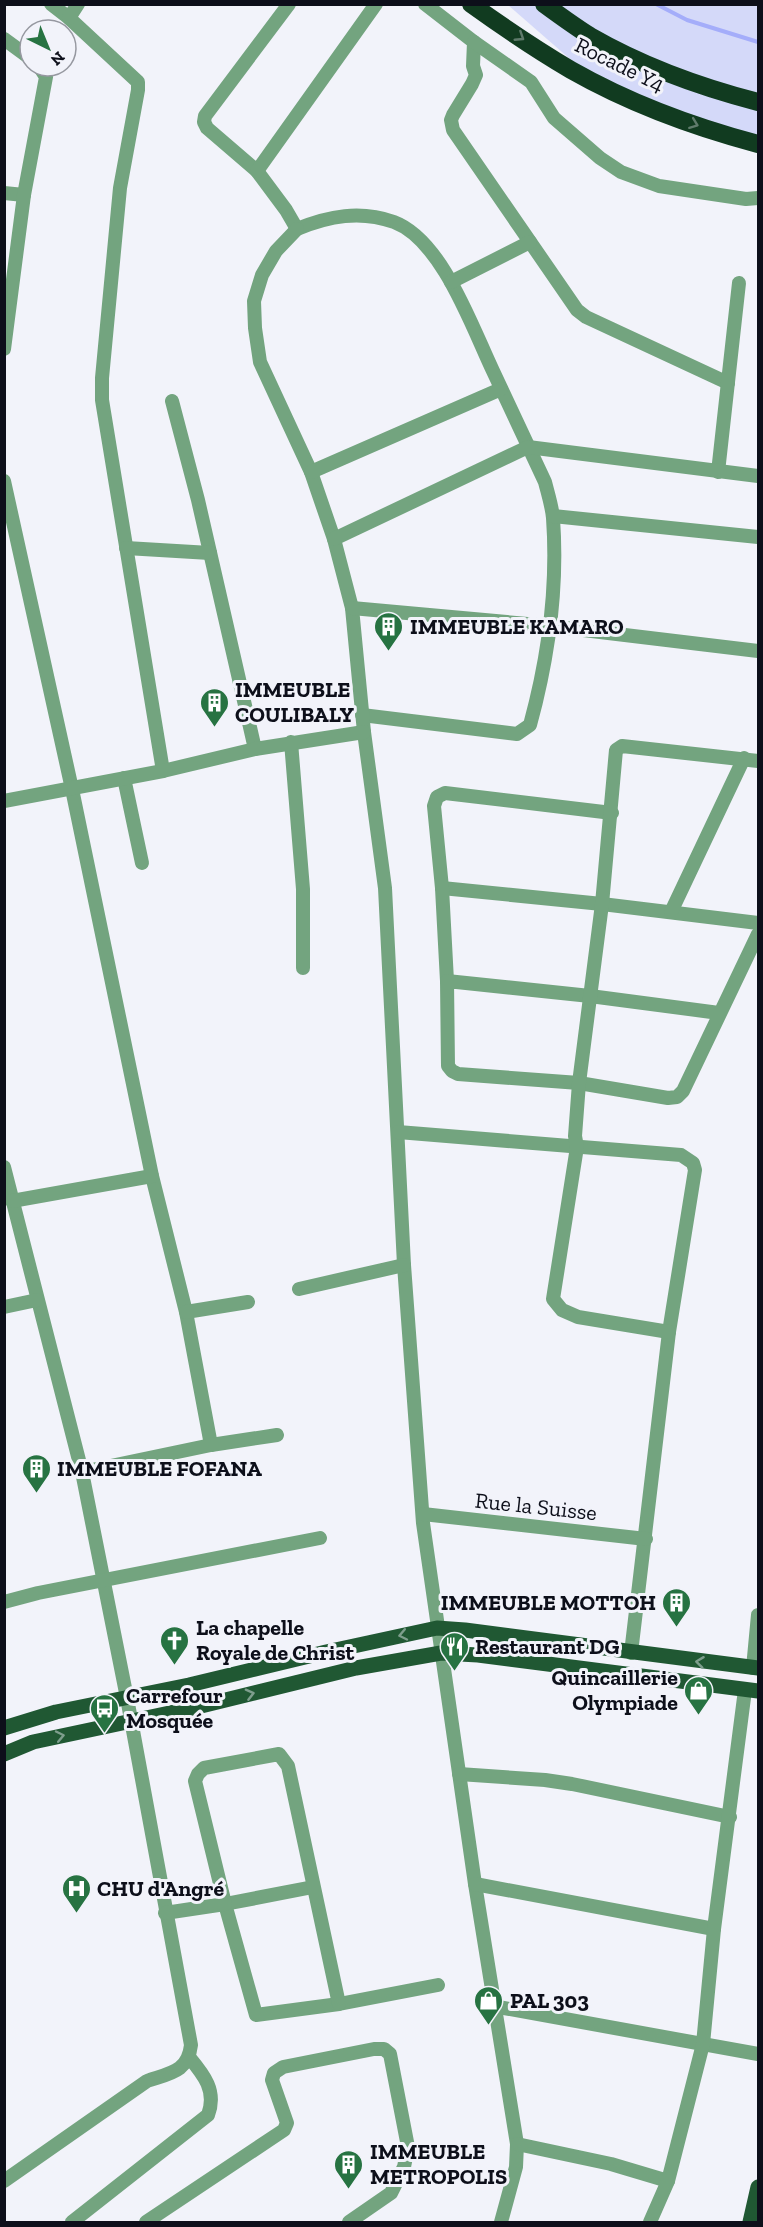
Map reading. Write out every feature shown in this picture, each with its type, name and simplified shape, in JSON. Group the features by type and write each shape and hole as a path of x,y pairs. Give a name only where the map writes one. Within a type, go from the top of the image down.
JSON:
{"highway":[{"name":"Rocade Y4","path":"471,4 572,70 641,104 718,133 759,144"},
{"name":"Rocade Y4","path":"544,4 591,36 657,69 726,94 759,102"}],"main road":[{"path":"4,1728 56,1712 437,1628 756,1668"},
{"path":"4,1754 33,1742 356,1668 441,1653 478,1655 752,1691"},
{"path":"750,2223 759,2187"}],"street":[{"path":"51,4 69,18 78,4"},
{"path":"288,4 205,116 204,122 207,128 257,171 297,229"},
{"path":"257,171 376,4"},
{"path":"425,4 531,82 554,118 600,158 621,172 659,186 746,199 759,198"},
{"path":"78,26 138,82 120,188 102,378 102,400 163,771"},
{"path":"4,39 18,49"},
{"path":"474,42 473,66 476,75 453,115 453,130 577,310 586,317 728,382"},
{"path":"4,349 24,195 46,78"},
{"path":"4,193 24,195"},
{"path":"362,715 517,734 530,725 541,685 550,626 554,552 553,516 545,482 451,282 428,248 396,223 368,216 342,215 297,229 276,251 262,275 254,301 255,328 260,362 311,472 334,539 352,608 362,715 364,732 385,888 404,1265 423,1514 437,1628 493,2006 517,2144 516,2167 501,2223"},
{"path":"451,282 530,242"},
{"path":"718,472 739,283"},
{"path":"311,472 501,389"},
{"path":"172,401 255,748"},
{"path":"334,539 528,447 759,476"},
{"path":"4,481 72,789 152,1176 186,1312 211,1445"},
{"path":"553,516 759,537"},
{"path":"126,548 210,553"},
{"path":"352,608 550,626 759,651"},
{"path":"4,801 163,771 255,748 364,732"},
{"path":"291,742 303,889 303,968"},
{"path":"669,1332 578,1317 562,1310 553,1299 577,1147 575,1136 579,1083 602,904 616,750 622,746 759,760"},
{"path":"671,912 744,758"},
{"path":"124,778 142,863"},
{"path":"612,813 445,793 437,797 434,806 442,888 447,981 448,1066 452,1071 458,1074 579,1083 668,1098 677,1097 683,1091 759,934"},
{"path":"442,888 759,923"},
{"path":"447,981 590,996 719,1013"},
{"path":"398,1132 681,1155 693,1163 695,1170 669,1332 631,1653"},
{"path":"4,1167 82,1472 105,1581 191,2045 189,2057 173,2073 147,2081 4,2181"},
{"path":"12,1201 152,1176"},
{"path":"299,1289 404,1265"},
{"path":"4,1307 37,1300"},
{"path":"186,1312 248,1302"},
{"path":"82,1472 211,1445 277,1435"},
{"name":"Rue la Suisse","path":"423,1514 646,1539"},
{"path":"4,1602 38,1593 320,1538"},
{"path":"756,1668 759,1615"},
{"path":"650,2223 668,2181 703,2044 714,1929 730,1817 752,1691"},
{"path":"339,2004 288,1766 279,1755 204,1768 195,1780 225,1904 256,2015 339,2004 438,1985"},
{"path":"459,1774 572,1784 730,1817"},
{"path":"475,1884 714,1929"},
{"path":"165,1913 313,1887"},
{"path":"493,2006 759,2054"},
{"path":"146,2223 284,2130 287,2123 272,2080 274,2073 283,2067 384,2049 390,2054 408,2147 404,2168 391,2193 349,2223"},
{"path":"72,2222 208,2115 211,2109 210,2088 202,2072 189,2057"},
{"path":"517,2144 611,2164 668,2181"}],"shaded area":[{"path":"508,5 758,5 758,138 609,93"}],"waterway":[{"path":"656,4 687,20 758,42"}],"place":[{"name":"IMMEUBLE KAMARO","path":"389,652"},
{"name":"IMMEUBLE COULIBALY","path":"214,728"},
{"name":"IMMEUBLE FOFANA","path":"36,1494"},
{"name":"IMMEUBLE MOTTOH","path":"677,1628"},
{"name":"La chapelle Royale de Christ","path":"175,1666"},
{"name":"Restaurant DG","path":"454,1672"},
{"name":"Quincaillerie Olympiade","path":"699,1716"},
{"name":"Carrefour Mosquée","path":"105,1734"},
{"name":"CHU d'Angré","path":"76,1914"},
{"name":"PAL 303","path":"489,2026"},
{"name":"IMMEUBLE METROPOLIS","path":"349,2190"}]}
